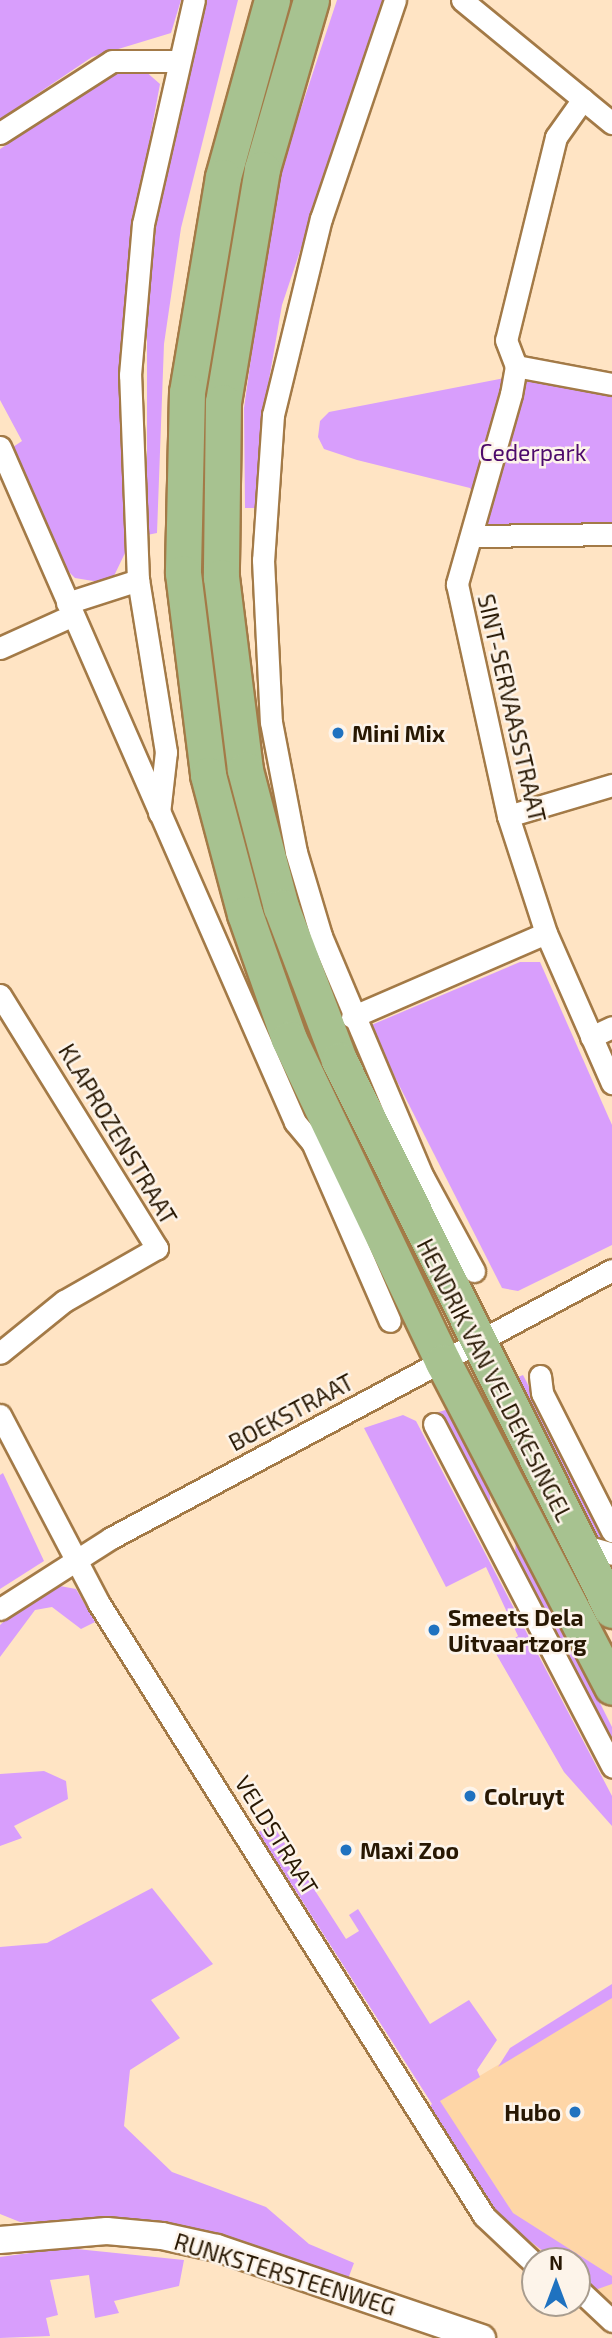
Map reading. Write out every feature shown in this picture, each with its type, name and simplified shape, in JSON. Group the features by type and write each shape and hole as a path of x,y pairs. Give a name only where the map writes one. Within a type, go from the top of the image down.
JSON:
{"highway":[{"name":"HENDRIK VAN VELDEKESINGEL","path":"272,0 223,177 197,318 183,454 183,572 208,775 245,914 289,1039 443,1362 507,1480 612,1687"},
{"name":"HENDRIK VAN VELDEKESINGEL","path":"312,0 262,169 232,327 218,512 226,641 245,770 281,907 319,1013 412,1217 612,1610"}],"street":[{"path":"159,813 166,752 138,580 131,402 135,298 177,61 194,0"},
{"name":"HENDRIK VAN VELDEKESINGEL","path":"395,0 348,129 297,302 273,415 263,560 281,789 321,936 352,1017 423,1177 474,1271"},
{"path":"462,0 612,123"},
{"path":"0,133 112,61 177,61"},
{"name":"SINT-SERVAASSTRAAT","path":"583,99 556,138 506,340 516,366 475,536 457,584 508,816 546,933 612,1083"},
{"path":"516,366 612,384"},
{"path":"0,447 295,1122 312,1142 390,1321"},
{"path":"475,536 612,534"},
{"path":"0,648 70,609 138,580"},
{"path":"508,816 612,785"},
{"path":"352,1017 546,933"},
{"name":"KLAPROZENSTRAAT","path":"0,995 157,1248 64,1301 0,1353"},
{"path":"591,1037 612,1027"},
{"path":"312,1142 345,1159"},
{"name":"HENDRIK VAN VELDEKESINGEL","path":"412,1217 423,1177"},
{"name":"BOEKSTRAAT","path":"0,1609 75,1559 612,1270"},
{"name":"HENDRIK VAN VELDEKESINGEL","path":"540,1376 542,1393 612,1531"},
{"name":"VELDSTRAAT","path":"0,1415 75,1559 484,2216 521,2250"},
{"path":"433,1424 612,1766"},
{"name":"HENDRIK VAN VELDEKESINGEL","path":"495,1544 507,1480"},
{"name":"HENDRIK VAN VELDEKESINGEL","path":"578,1544 612,1555"},
{"name":"RUNKSTERSTEENWEG","path":"0,2240 107,2231 162,2236 216,2248 482,2338"},
{"path":"591,2301 612,2321"}],"shaded area":[{"path":"612,1997 612,2306 591,2290 591,2247 529,2247 491,2216 426,2108"}],"green space":[{"path":"0,0 181,0 171,33 92,57 0,119"},
{"path":"202,0 238,0 181,228 164,344 157,533 147,535 147,272 161,176"},
{"path":"337,0 384,0 282,305 262,420 255,508 245,508 244,408 266,251 284,160"},
{"path":"121,70 144,70 160,84 130,246 121,379 125,553 113,578 99,582 75,578 65,568 10,449 22,441 0,400 0,149"},
{"name":"Cederpark","path":"515,376 612,394 612,525 488,526 470,488 357,460 324,449 318,437 320,421 329,412"},
{"path":"520,962 540,962 612,1125 612,1245 518,1291 502,1288 369,1026"},
{"path":"523,1375 599,1522 605,1536 596,1543 516,1378"},
{"path":"455,1407 489,1488 491,1508 429,1415"},
{"path":"403,1415 416,1421 612,1796 612,1826 564,1772 495,1652 518,1636 486,1567 446,1587 364,1428"},
{"path":"3,1473 44,1561 0,1589 0,1475"},
{"path":"516,1535 612,1727 612,1749 515,1557"},
{"path":"44,1583 76,1589 95,1622 81,1629 52,1607 35,1610 0,1657 0,1625"},
{"path":"44,1771 66,1781 68,1799 14,1826 22,1838 0,1846 0,1774"},
{"path":"273,1825 346,1939 359,1931 349,1915 358,1909 430,2024 469,2000 497,2040 477,2070 480,2077 440,2101 513,2213 566,2247 538,2247 492,2212 428,2108 432,2104 258,1832"},
{"path":"152,1888 213,1964 151,2000 180,2038 130,2070 124,2126 172,2172 266,2207 309,2244 354,2263 348,2279 124,2218 20,2222 0,2214 0,1947 47,1943"},
{"path":"612,1984 612,1998 498,2067 510,2048"},
{"path":"67,2248 184,2260 179,2286 114,2301 119,2313 95,2318 89,2275 50,2280 58,2315 46,2318 50,2336 0,2338 0,2257"},
{"path":"591,2263 612,2276 612,2284 595,2290 591,2288"}],"place":[{"name":"Mini Mix","path":"338,733"},
{"name":"Smeets Dela Uitvaartzorg","path":"434,1630"},
{"name":"Colruyt","path":"470,1796"},
{"name":"Maxi Zoo","path":"346,1850"},
{"name":"Hubo","path":"575,2112"}]}
